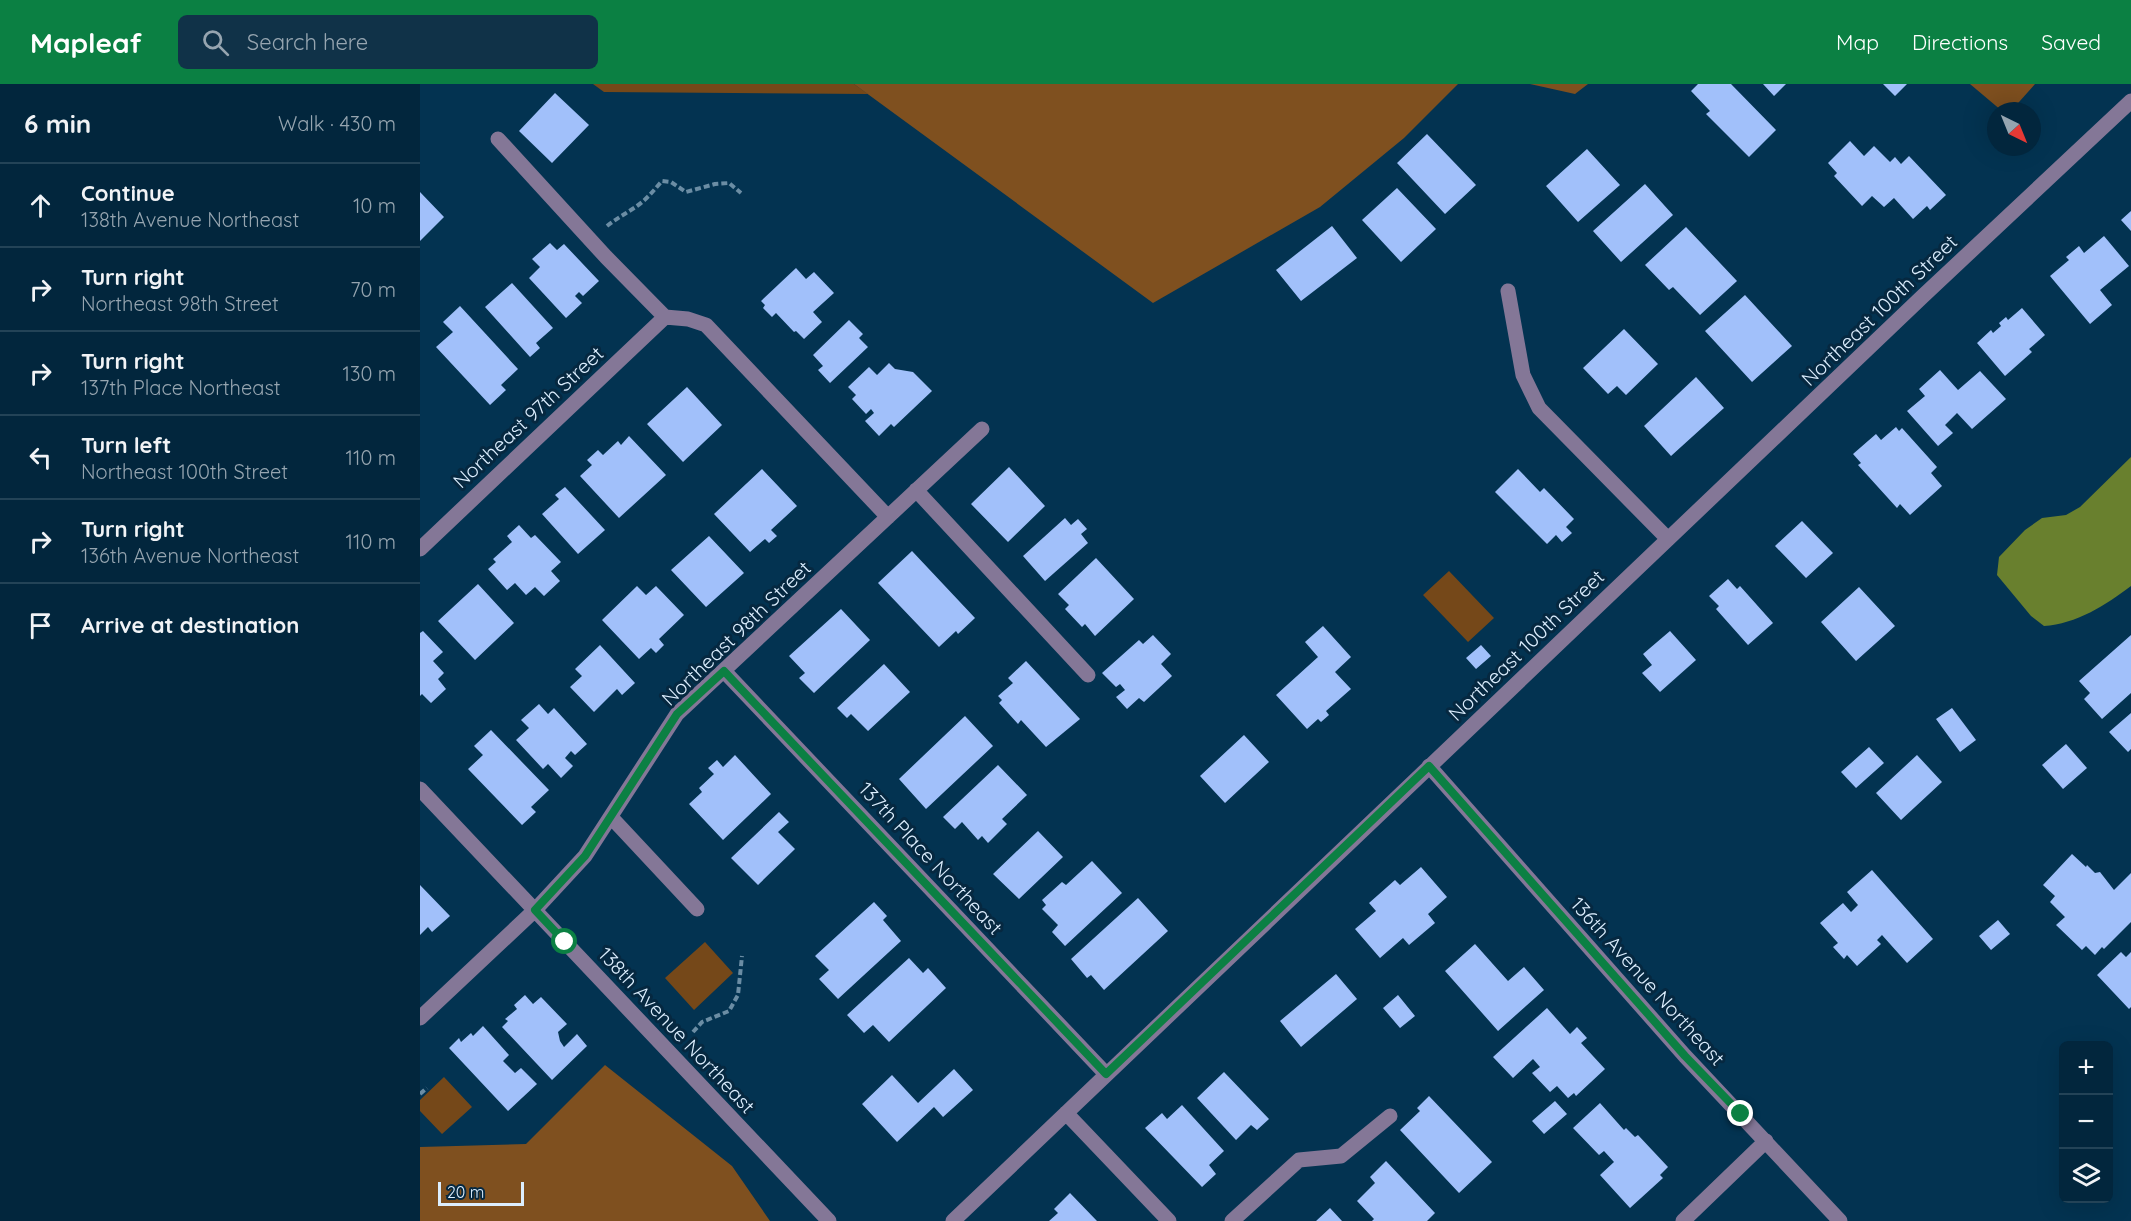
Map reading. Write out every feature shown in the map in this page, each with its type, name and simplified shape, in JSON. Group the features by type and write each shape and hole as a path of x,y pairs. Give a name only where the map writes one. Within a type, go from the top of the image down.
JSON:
{"street":[{"name":"Northeast 100th Street","path":"953,1221 2131,101"},
{"path":"498,140 665,316 688,319 706,325 888,517"},
{"path":"1508,291 1522,375 1539,408 1668,539"},
{"name":"Northeast 97th Street","path":"420,549 665,316"},
{"name":"Northeast 98th Street","path":"420,1018 535,910 585,856 677,714 982,429"},
{"path":"916,490 1088,675"},
{"name":"137th Place Northeast","path":"724,671 1106,1074"},
{"name":"136th Avenue Northeast","path":"1429,766 1685,1056 1840,1221"},
{"name":"138th Avenue Northeast","path":"420,789 829,1221"},
{"path":"611,818 697,909"},
{"path":"1066,1113 1168,1221"},
{"path":"1232,1221 1299,1160 1341,1156 1390,1116"},
{"path":"1683,1221 1766,1141"}],"path":[{"path":"591,240 617,218 644,200 662,181 671,182 686,192 715,183 729,183 741,193"},
{"path":"693,1032 702,1022 729,1011 738,995 742,956"},
{"path":"420,1094 427,1088"}],"shaded area":[{"path":"593,84 854,84 868,94 604,92"},
{"path":"854,84 1458,84 1404,138 1320,207 1153,303"},
{"path":"1530,84 1588,84 1575,94"},
{"path":"1970,84 2035,84 2019,102 1991,102"},
{"path":"2131,457 2131,586 2090,612 2068,622 2044,626 2031,616 1997,575 1999,557 2025,530 2042,518 2066,515 2080,507"},
{"path":"1449,571 1494,618 1468,642 1423,595"},
{"path":"705,942 733,973 694,1010 665,978"},
{"path":"605,1065 732,1166 770,1221 420,1221 420,1147 526,1144"},
{"path":"444,1077 472,1107 442,1134 420,1111 420,1100"}],"building":[{"path":"1698,84 1731,84 1776,130 1749,157 1706,114 1710,111 1691,91"},
{"path":"1763,84 1786,84 1774,96"},
{"path":"1883,84 1907,84 1895,96"},
{"path":"555,93 589,125 552,163 519,131"},
{"path":"1427,134 1476,185 1445,214 1397,163"},
{"path":"1850,141 1864,156 1874,146 1890,162 1895,157 1901,164 1909,156 1946,195 1930,210 1927,206 1913,219 1894,198 1884,207 1872,196 1862,206 1834,176 1837,173 1828,163"},
{"path":"1587,149 1620,185 1578,222 1546,186"},
{"path":"1645,184 1673,215 1621,262 1593,231"},
{"path":"1397,188 1436,229 1401,262 1362,220"},
{"path":"420,192 444,217 420,241"},
{"path":"2131,211 2131,231 2121,220"},
{"path":"1332,226 1357,258 1301,301 1276,270"},
{"path":"1686,227 1737,281 1700,315 1673,287 1669,290 1645,265"},
{"path":"2104,236 2129,266 2100,290 2112,305 2090,324 2050,276 2069,260 2066,257 2079,246 2084,253"},
{"path":"550,243 557,250 564,244 599,281 583,296 579,292 575,296 582,303 566,318 529,278 540,267 532,259"},
{"path":"796,268 806,279 814,272 834,293 813,312 822,322 804,339 776,313 772,317 763,308 765,305 761,301"},
{"path":"512,283 553,328 536,343 540,348 530,357 485,307"},
{"path":"1745,295 1792,346 1752,382 1705,331"},
{"path":"460,306 518,369 501,385 506,390 490,405 436,347 453,332 443,322"},
{"path":"2022,308 2045,335 2029,349 2032,352 2005,376 1977,343 1991,330 1993,333 2001,326 1999,323 2006,317 2008,320"},
{"path":"849,320 863,334 859,338 868,347 830,383 818,370 823,366 813,355"},
{"path":"1624,329 1658,364 1626,395 1617,386 1608,394 1583,368"},
{"path":"889,363 895,369 913,372 932,391 894,427 891,424 879,436 865,421 874,413 871,409 866,414 852,399 856,395 848,387 869,367 877,375"},
{"path":"1940,370 1958,390 1980,371 2006,399 1972,429 1957,413 1945,425 1953,433 1938,446 1907,411 1925,396 1919,389"},
{"path":"1696,377 1724,408 1671,456 1644,426"},
{"path":"687,387 722,425 683,462 647,424"},
{"path":"1896,427 1899,431 1902,428 1937,467 1931,473 1942,486 1910,515 1900,504 1897,508 1858,465 1861,463 1853,454 1876,434 1881,440"},
{"path":"629,436 666,475 619,518 580,476 592,465 587,460 598,450 603,455 618,441 621,445"},
{"path":"1009,467 1045,506 1008,542 971,504"},
{"path":"762,469 797,506 771,530 777,536 769,543 765,539 750,552 714,514"},
{"path":"1518,469 1540,492 1544,488 1574,519 1566,527 1572,533 1562,542 1556,535 1547,544 1495,492"},
{"path":"565,487 605,530 578,554 542,514 559,499 555,495"},
{"path":"1065,518 1071,525 1078,519 1087,529 1081,534 1088,543 1045,581 1023,556"},
{"path":"1802,521 1833,553 1806,578 1775,546"},
{"path":"519,525 531,538 535,535 561,562 551,571 560,581 544,596 535,587 526,595 515,583 507,590 488,569 496,562 493,559 512,542 507,536"},
{"path":"709,536 744,573 706,607 671,570"},
{"path":"912,551 975,618 939,647 878,583"},
{"path":"1096,558 1134,599 1095,636 1085,624 1082,627 1065,609 1069,605 1058,594"},
{"path":"1728,579 1737,589 1740,586 1773,623 1748,645 1716,609 1719,606 1709,596"},
{"path":"478,584 514,623 475,660 438,621"},
{"path":"637,586 646,595 656,586 684,615 659,639 664,645 656,653 651,648 639,659 602,620"},
{"path":"1859,587 1895,626 1856,661 1821,622"},
{"path":"841,609 870,640 814,693 799,678 805,673 789,656"},
{"path":"1323,626 1351,657 1335,672 1351,689 1326,711 1329,715 1321,722 1318,719 1307,729 1276,695 1318,657 1305,642"},
{"path":"423,631 443,652 433,661 444,673 438,679 446,689 431,703 422,694 420,696 420,633"},
{"path":"1670,631 1696,660 1660,692 1642,673 1652,665 1643,654"},
{"path":"1153,635 1171,654 1161,664 1172,676 1144,702 1139,698 1127,709 1116,697 1125,690 1120,684 1116,687 1102,673 1139,640 1143,644"},
{"path":"2131,635 2131,693 2102,719 2084,699 2090,693 2079,681"},
{"path":"600,645 635,683 622,695 617,689 594,712 570,687 582,676 575,669"},
{"path":"1481,645 1491,656 1476,669 1466,658"},
{"path":"1026,661 1080,719 1046,747 1021,720 1018,724 999,703 1002,700 998,696 1013,683 1008,678"},
{"path":"884,664 910,692 868,731 851,714 847,718 837,708"},
{"path":"539,704 548,714 554,708 587,744 575,755 571,751 565,758 573,766 561,778 548,764 543,769 516,740 529,728 521,720"},
{"path":"1952,708 1976,740 1960,752 1936,719"},
{"path":"2131,713 2131,749 2128,752 2109,732"},
{"path":"965,716 993,746 926,809 899,779"},
{"path":"491,730 549,790 531,807 536,812 522,825 468,769 483,755 474,746"},
{"path":"1244,735 1269,762 1225,803 1200,776"},
{"path":"2066,744 2087,768 2063,789 2042,765"},
{"path":"1869,747 1884,763 1856,788 1841,772"},
{"path":"735,755 771,794 723,840 689,804 702,792 699,788 714,774 708,768 717,760 723,767"},
{"path":"1917,755 1942,782 1901,820 1876,793"},
{"path":"998,765 1027,795 1002,819 1007,824 988,843 982,836 978,840 962,822 955,829 943,817"},
{"path":"779,812 789,822 778,832 795,849 758,885 731,858"},
{"path":"1038,831 1063,857 1019,899 993,874"},
{"path":"2072,854 2095,873 2100,872 2114,890 2131,873 2131,922 2095,955 2086,946 2082,950 2056,925 2065,917 2050,902 2055,896 2043,885"},
{"path":"1092,861 1122,893 1065,946 1052,932 1058,925 1042,909 1046,905 1042,900 1062,882 1066,885"},
{"path":"1421,867 1447,897 1428,914 1435,923 1409,945 1403,938 1380,958 1355,929 1376,911 1369,903 1395,880 1400,885"},
{"path":"1872,870 1933,939 1907,963 1882,935 1877,940 1881,944 1857,966 1847,955 1844,959 1833,947 1838,943 1820,923 1843,903 1851,912 1858,905 1847,892"},
{"path":"420,885 450,916 432,932 428,927 420,935"},
{"path":"1138,898 1168,931 1104,990 1091,975 1087,978 1071,959"},
{"path":"874,902 887,916 883,920 901,941 838,999 819,979 829,970 815,956"},
{"path":"1998,920 2010,934 1991,950 1979,936"},
{"path":"1475,944 1508,981 1524,967 1544,990 1498,1031 1445,971"},
{"path":"2121,952 2126,957 2131,952 2131,1007 2129,1009 2097,975"},
{"path":"909,958 923,973 928,968 946,988 889,1042 873,1025 864,1033 847,1015"},
{"path":"1336,974 1357,999 1301,1047 1280,1021"},
{"path":"525,995 533,1004 541,997 567,1024 558,1032 564,1047 577,1034 587,1046 552,1080 502,1027 508,1021 505,1019 517,1009 514,1005"},
{"path":"1398,995 1415,1016 1400,1028 1383,1008"},
{"path":"1547,1008 1570,1034 1577,1027 1587,1038 1581,1043 1605,1069 1576,1096 1574,1093 1568,1098 1557,1086 1550,1092 1532,1073 1540,1067 1533,1059 1513,1078 1493,1057"},
{"path":"483,1026 509,1055 503,1061 515,1073 521,1068 537,1084 508,1111 449,1048 459,1038 461,1042 471,1033 473,1036"},
{"path":"954,1069 973,1090 943,1117 934,1107 897,1142 862,1104 892,1075 918,1103"},
{"path":"1224,1072 1269,1119 1257,1130 1251,1125 1236,1140 1197,1098"},
{"path":"1429,1096 1492,1162 1459,1193 1400,1130 1420,1111 1417,1108"},
{"path":"1555,1101 1567,1114 1544,1134 1532,1121"},
{"path":"1600,1103 1624,1130 1626,1128 1635,1137 1638,1135 1668,1167 1660,1175 1663,1178 1630,1208 1600,1175 1614,1162 1604,1151 1599,1155 1573,1128"},
{"path":"1182,1105 1224,1151 1209,1165 1216,1174 1202,1187 1145,1128 1162,1113 1167,1119"},
{"path":"1386,1161 1435,1213 1427,1221 1372,1221 1374,1219 1357,1201 1375,1183 1370,1177"},
{"path":"1070,1193 1097,1221 1049,1221 1058,1213 1054,1209"},
{"path":"1330,1208 1342,1221 1316,1221"}],"route":[{"path":"565,942 535,910 585,856 677,714 724,671 1106,1074 1429,766 1685,1056 1741,1114"}]}
